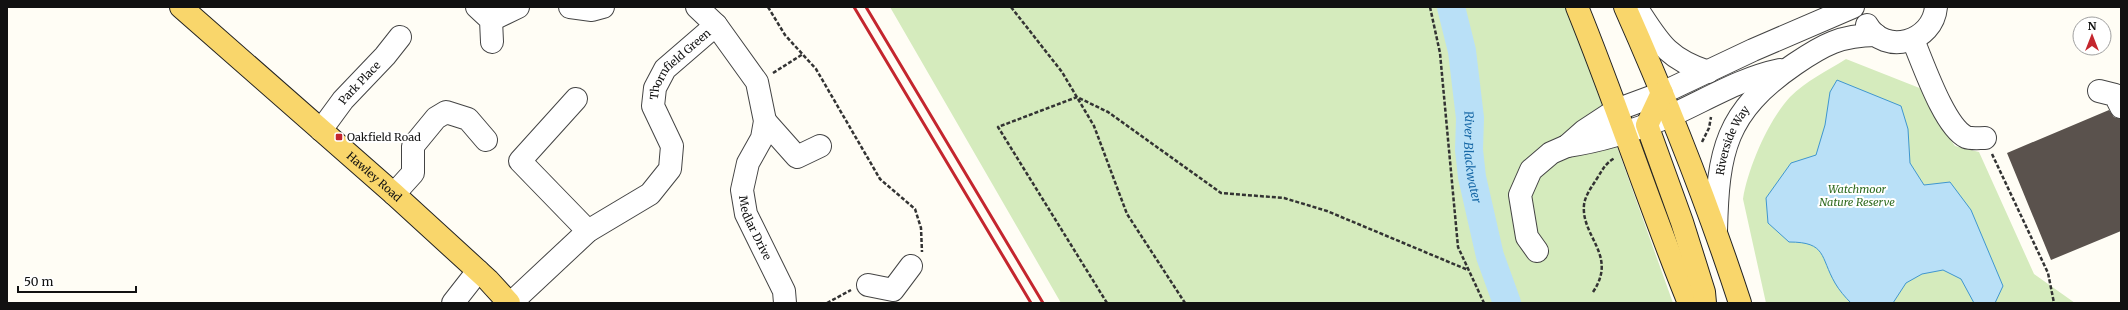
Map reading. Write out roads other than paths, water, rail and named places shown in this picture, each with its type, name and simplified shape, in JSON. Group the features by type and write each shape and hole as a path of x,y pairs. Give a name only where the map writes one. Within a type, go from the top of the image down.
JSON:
{"main road":[{"path":"1577,7 1662,237 1689,303"},
{"path":"1625,7 1671,115 1716,231 1740,303"},
{"name":"Hawley Road","path":"184,8 394,194 478,271 510,303"},
{"path":"1662,93 1647,125 1682,222 1704,292 1705,303"}],"street":[{"path":"492,42 484,13 518,7"},
{"path":"570,7 592,10 603,7"},
{"name":"Medlar Drive","path":"697,7 716,25 757,82 765,121 762,138 748,163 742,190 746,214 784,291 785,303"},
{"path":"1636,7 1670,54 1680,61 1708,72"},
{"path":"1537,251 1527,237 1520,195 1531,170 1551,153 1566,146 1584,130 1616,110 1662,93 1854,7"},
{"path":"1861,7 1863,18 1870,30 1876,35"},
{"path":"1937,8 1928,29 1913,40 1940,103 1954,127 1966,137 1984,138"},
{"name":"Thornfield Green","path":"510,303 588,231 650,194 670,170 672,146 654,106 655,88 665,69 716,25"},
{"name":"Riverside Way","path":"1716,231 1718,178 1729,136 1741,112 1764,88 1788,69 1818,49 1840,39 1855,35 1876,35 1888,41 1903,42 1913,40"},
{"name":"Park Place","path":"321,130 343,100 385,56 400,37"},
{"name":"Riverside Way","path":"1566,146 1595,142 1625,134 1671,115 1749,79 1788,69"},
{"path":"2099,91 2116,95 2121,107"},
{"path":"576,99 520,161 588,231"},
{"path":"394,194 413,173 413,146 436,118 446,112 468,119 486,140"},
{"path":"765,121 797,157 820,146"},
{"path":"868,284 896,296 911,266"},
{"path":"453,303 478,271"}],"water":[{"path":"1837,80 1901,106 1908,129 1910,163 1924,185 1950,182 1971,210 2003,286 1995,303 1974,303 1961,279 1943,270 1922,274 1906,283 1893,303 1851,303 1837,286 1821,253 1816,248 1801,243 1789,242 1768,223 1766,198 1791,163 1816,155 1825,125 1830,92"}],"waterway":[{"name":"River Blackwater","path":"1451,7 1462,51 1470,118 1469,150 1472,177 1490,256 1507,303"}],"railway":[{"path":"854,7 1031,303"},
{"path":"866,7 1043,303"}],"place":[{"name":"Oakfield Road","path":"339,137"}],"park label":[{"name":"Watchmoor Nature Reserve","path":"1857,195"}]}
